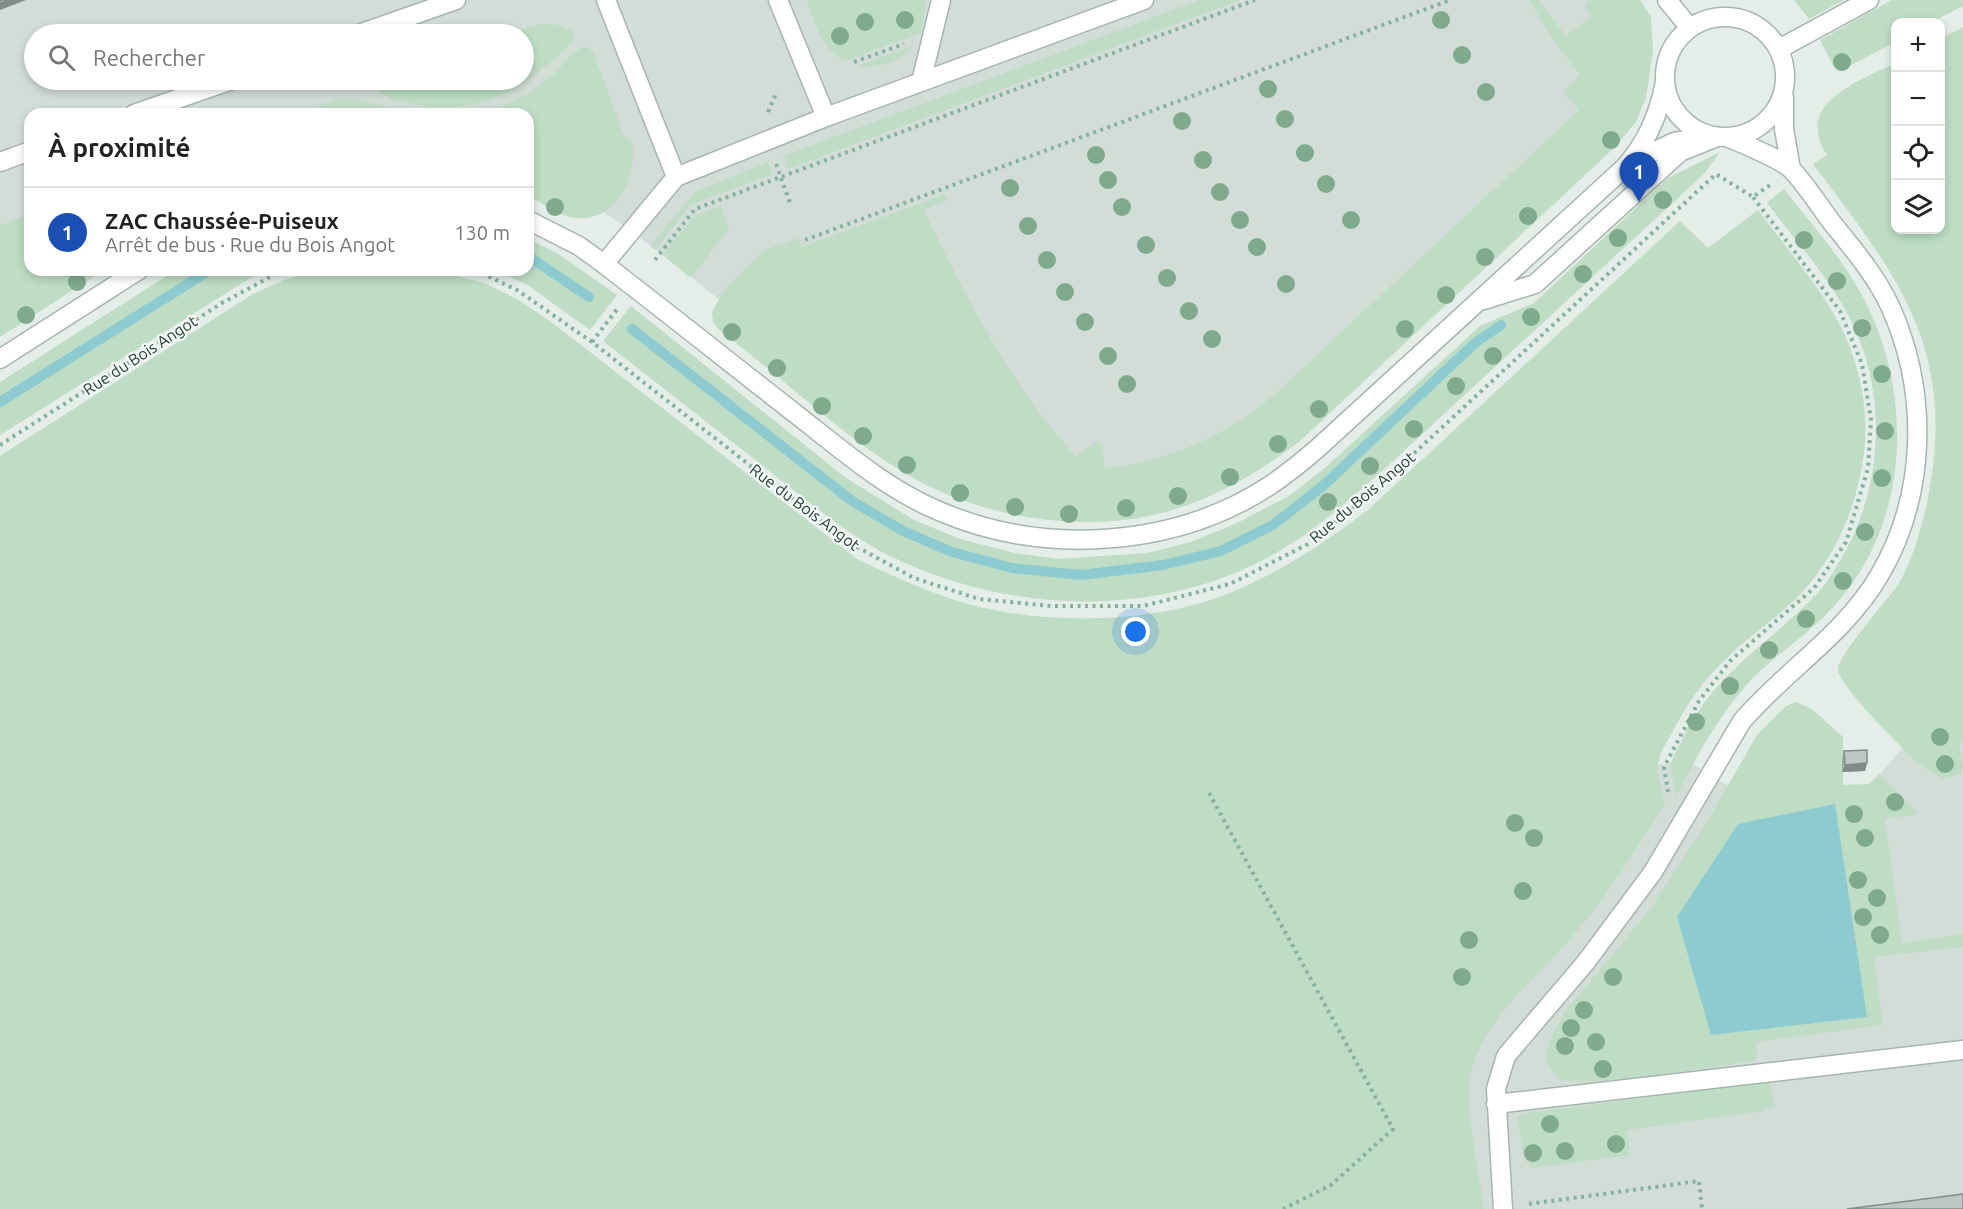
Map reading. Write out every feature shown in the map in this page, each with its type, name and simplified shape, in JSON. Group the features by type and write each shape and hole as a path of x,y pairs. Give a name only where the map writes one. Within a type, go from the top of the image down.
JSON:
{"street":[{"path":"388,24 456,0"},
{"path":"606,0 676,177"},
{"path":"778,0 825,117"},
{"path":"921,82 941,0"},
{"path":"604,264 676,177 825,117 1144,0"},
{"path":"1667,0 1690,28"},
{"path":"1779,49 1869,0"},
{"path":"1624,168 1641,146 1649,130 1665,82 1670,52 1690,28 1731,8 1757,25 1779,49 1785,66 1784,129 1791,169"},
{"path":"1502,1208 1496,1089 1506,1056 1586,962 1653,872 1742,721 1758,702 1839,628 1865,597 1893,549 1907,509 1915,468 1918,434 1912,369 1890,305 1873,275 1791,169 1722,137 1698,131 1681,118 1670,101 1665,82"},
{"path":"534,222 579,246 604,264 860,464 938,511 973,524 1035,536 1083,540 1142,535 1213,515 1268,486 1319,447 1624,168 1647,153 1674,142 1747,133 1765,122 1778,106 1785,87"},
{"path":"151,108 203,90"},
{"path":"1477,302 1535,284 1680,152 1722,137"},
{"path":"0,162 24,153"},
{"path":"0,359 130,276"},
{"path":"1496,1104 1963,1050"}],"path":[{"path":"655,260 695,208 781,178 1255,0"},
{"path":"805,240 1450,0"},
{"path":"854,62 908,42"},
{"path":"775,160 790,203"},
{"name":"Rue du Bois Angot","path":"488,276 517,290 592,342 848,542 914,578 979,599 1052,606 1143,606 1230,584 1308,544 1370,494 1716,174 1753,197"},
{"path":"1670,801 1664,767 1699,701 1730,661 1814,588 1846,542 1868,468 1871,420 1862,364 1840,311 1753,197 1771,184"},
{"name":"Rue du Bois Angot","path":"0,445 222,303 272,276"},
{"path":"592,342 618,307"},
{"path":"1209,793 1394,1129 1331,1185 1282,1209"},
{"path":"1502,1208 1699,1180 1702,1209"}],"shaded area":[{"path":"0,0 1623,0 1620,107 1328,376 1158,486 893,437 663,255 565,187 534,126 534,108 24,108 25,276 0,308"},
{"path":"1963,724 1963,1209 1444,1209 1391,800 1688,761 1738,792 1845,815 1917,731"}],"green space":[{"path":"807,0 926,0 921,33 845,61 830,50 820,35"},
{"path":"1200,0 1240,0 788,169 783,156"},
{"path":"1529,0 1538,0 1566,36 1592,16 1584,5 1589,0 1640,0 1651,17 1653,51 1646,97 1636,122 1614,148 1300,441 1252,474 1201,500 1165,512 1133,519 1099,522 1030,517 963,500 932,488 903,472 855,439 720,331 713,322 712,312 724,290 764,250 798,238 802,247 945,194 947,200 924,210 973,307 1010,370 1052,430 1076,457 1096,441 1102,444 1105,469 1152,460 1195,445 1235,424 1273,396 1579,110 1563,92 1580,75 1555,42"},
{"path":"1794,0 1844,0 1809,19"},
{"path":"1892,0 1963,0 1963,6 1940,18 1891,18 1891,44 1840,71 1833,65 1820,40"},
{"path":"559,25 574,32 574,40 534,76 534,26"},
{"path":"1963,27 1963,743 1959,744 1963,766 1961,773 1945,779 1924,767 1889,734 1861,704 1838,670 1853,641 1897,586 1913,553 1929,492 1935,440 1934,395 1926,353 1912,314 1870,241 1813,164 1827,155 1819,137 1818,121 1824,108 1849,86 1891,65 1891,234 1945,234 1945,37"},
{"path":"914,45 902,56 889,63 874,67 858,66"},
{"path":"582,47 589,48 594,54 624,136 631,138 633,152 628,180 614,204 603,213 575,218 557,212 534,199 534,108 497,108 534,90 558,70 572,54"},
{"path":"512,90 483,102 439,107 398,101 381,91"},
{"path":"344,97 391,108 314,108"},
{"path":"1720,152 1704,174 1379,474 1322,522 1286,547 1240,571 1192,588 1141,598 1090,601 1038,599 987,590 937,576 890,556 858,538 827,516 603,341 631,306 846,478 914,520 960,539 1015,553 1059,559 1148,553 1191,542 1235,524 1289,496 1326,467 1480,326 1534,303 1668,178"},
{"path":"768,162 772,174 690,205 655,250 650,246 695,192"},
{"path":"1784,189 1856,284 1880,337 1891,376 1897,417 1896,458 1890,498 1878,537 1859,573 1825,615 1743,688 1712,732 1676,796 1671,764 1695,716 1727,676 1805,606 1825,584 1853,535 1864,507 1871,479 1876,420 1867,362 1849,316 1839,299 1767,203"},
{"path":"721,206 729,228 699,268 689,277 663,255 694,216"},
{"path":"1758,210 1822,295 1840,325 1858,371 1865,421 1861,471 1847,521 1822,568 1792,603 1737,648 1719,666 1690,702 1666,743 1659,760 1658,773 1665,804 1597,906 1571,938 1514,999 1489,1031 1479,1049 1472,1068 1469,1099 1484,1209 0,1209 0,456 253,294 298,276 457,276 484,283 517,299 550,321 857,559 935,593 984,608 1048,617 1117,617 1151,614 1216,598 1263,578 1310,551 1369,509 1680,221 1708,248"},
{"path":"24,216 24,276 95,276 0,337 0,225"},
{"path":"534,242 557,253 617,295 590,330 529,286 508,276 534,276"},
{"path":"167,276 253,276 0,435 0,382"},
{"path":"1796,702 1813,710 1843,737 1843,785 1869,784 1879,774 1916,811 1917,814 1885,819 1902,943 1963,934 1963,947 1874,957 1883,1025 1756,1042 1757,1058 1755,1061 1623,1079 1574,1081 1561,1079 1551,1070 1545,1057 1554,1030 1567,1009 1649,911 1710,817 1757,735 1786,706"},
{"path":"1770,1082 1775,1107 1766,1108 1765,1111 1627,1130 1630,1155 1533,1168 1524,1159 1517,1117 1521,1114"}],"water":[{"path":"1835,804 1867,1017 1711,1035 1677,917 1738,824"}],"building":[{"path":"1867,750 1867,763 1845,765 1844,751"},
{"path":"1963,1194 1963,1209 1847,1209"}],"waterway":[{"path":"534,260 589,297"},
{"path":"0,402 200,276"},
{"path":"632,329 852,501 903,531 952,552 1012,568 1081,575 1163,565 1221,551 1273,525 1324,485 1475,343 1501,325"}],"place":[{"name":"ZAC Chaussée-Puiseux","path":"1639,202"}]}
